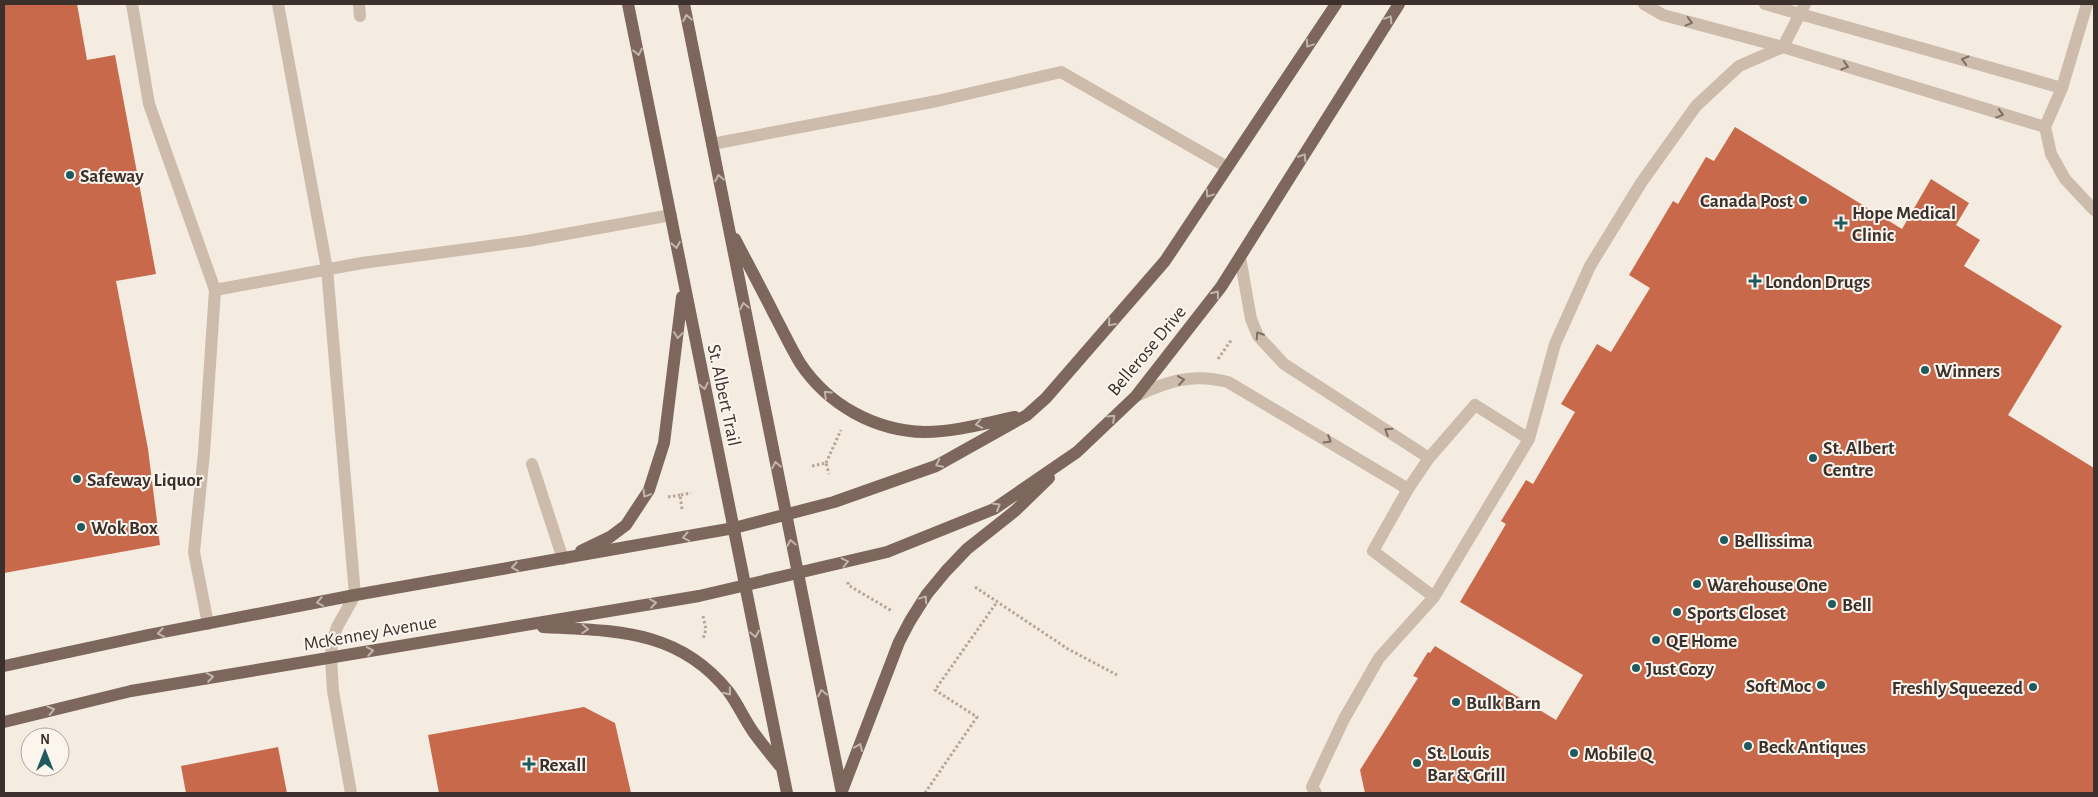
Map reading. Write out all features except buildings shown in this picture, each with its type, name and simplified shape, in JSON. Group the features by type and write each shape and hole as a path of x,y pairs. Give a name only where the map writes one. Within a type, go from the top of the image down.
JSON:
{"main road":[{"name":"St. Albert Trail","path":"628,4 787,793"},
{"name":"St. Albert Trail","path":"684,4 842,793"},
{"path":"785,513 834,502 936,466 1027,415 1046,398 1165,261 1336,4"},
{"name":"Bellerose Drive","path":"745,586 797,572 887,552 994,509 1077,452 1136,396 1221,287 1399,4"},
{"path":"728,226 800,362 815,382 833,400 854,413 876,423 901,430 926,432 950,430 1027,415"},
{"path":"563,559 610,537 626,525 649,490 664,442 684,287"},
{"path":"842,793 899,642 927,594 967,549 1015,511 1077,452"},
{"name":"McKenney Avenue","path":"4,666 355,595 734,528 785,513"},
{"name":"McKenney Avenue","path":"4,722 131,691 745,586"},
{"path":"518,626 615,631 642,635 694,658 727,690 741,710 752,732 782,768"}],"lane":[{"path":"132,4 149,104 215,290 194,552 208,624"},
{"path":"278,4 327,269 355,595 337,627 332,643 331,658 333,691 351,793"},
{"path":"1644,4 1664,15 1783,47 2044,127"},
{"path":"1765,4 1802,8 2062,88"},
{"path":"2087,4 2062,88 2044,127 2051,154 2064,179 2094,210"},
{"path":"1316,793 1312,787 1324,761 1379,658 1434,597 1529,439 1556,344 1563,326 1590,266 1641,183 1696,106 1739,66 1783,47 1802,8"},
{"path":"712,144 937,101 1061,72 1227,167"},
{"path":"215,290 327,269 527,241 671,215"},
{"path":"1240,257 1251,319 1258,336 1277,357 1284,364 1429,458"},
{"path":"1136,396 1166,382 1184,379 1212,378 1228,382 1408,489"},
{"path":"1434,597 1373,551 1408,489 1429,458 1475,404 1529,439"},
{"path":"532,464 563,559"}],"path":[{"path":"1218,362 1218,357 1232,339"},
{"path":"829,474 826,463 842,428"},
{"path":"812,466 826,463"},
{"path":"682,509 680,495 691,493"},
{"path":"848,581 848,585 893,611"},
{"path":"975,587 1068,649 1117,675"},
{"path":"925,793 976,717 935,690 997,602"},
{"path":"703,615 706,629 703,639"}],"place":[{"name":"Safeway","path":"70,175"},
{"name":"Canada Post","path":"1803,200"},
{"name":"Hope Medical Clinic","path":"1841,223"},
{"name":"London Drugs","path":"1755,281"},
{"name":"Winners","path":"1925,370"},
{"name":"St. Albert Centre","path":"1813,458"},
{"name":"Safeway Liquor","path":"77,479"},
{"name":"Wok Box","path":"81,527"},
{"name":"Bellissima","path":"1724,540"},
{"name":"Warehouse One","path":"1697,584"},
{"name":"Bell","path":"1832,604"},
{"name":"Sports Closet","path":"1677,612"},
{"name":"QE Home","path":"1656,640"},
{"name":"Just Cozy","path":"1636,668"},
{"name":"Soft Moc","path":"1821,685"},
{"name":"Freshly Squeezed","path":"2033,687"},
{"name":"Bulk Barn","path":"1456,702"},
{"name":"Beck Antiques","path":"1748,746"},
{"name":"Mobile Q","path":"1574,753"},
{"name":"St. Louis Bar & Grill","path":"1417,763"},
{"name":"Rexall","path":"529,764"}]}
